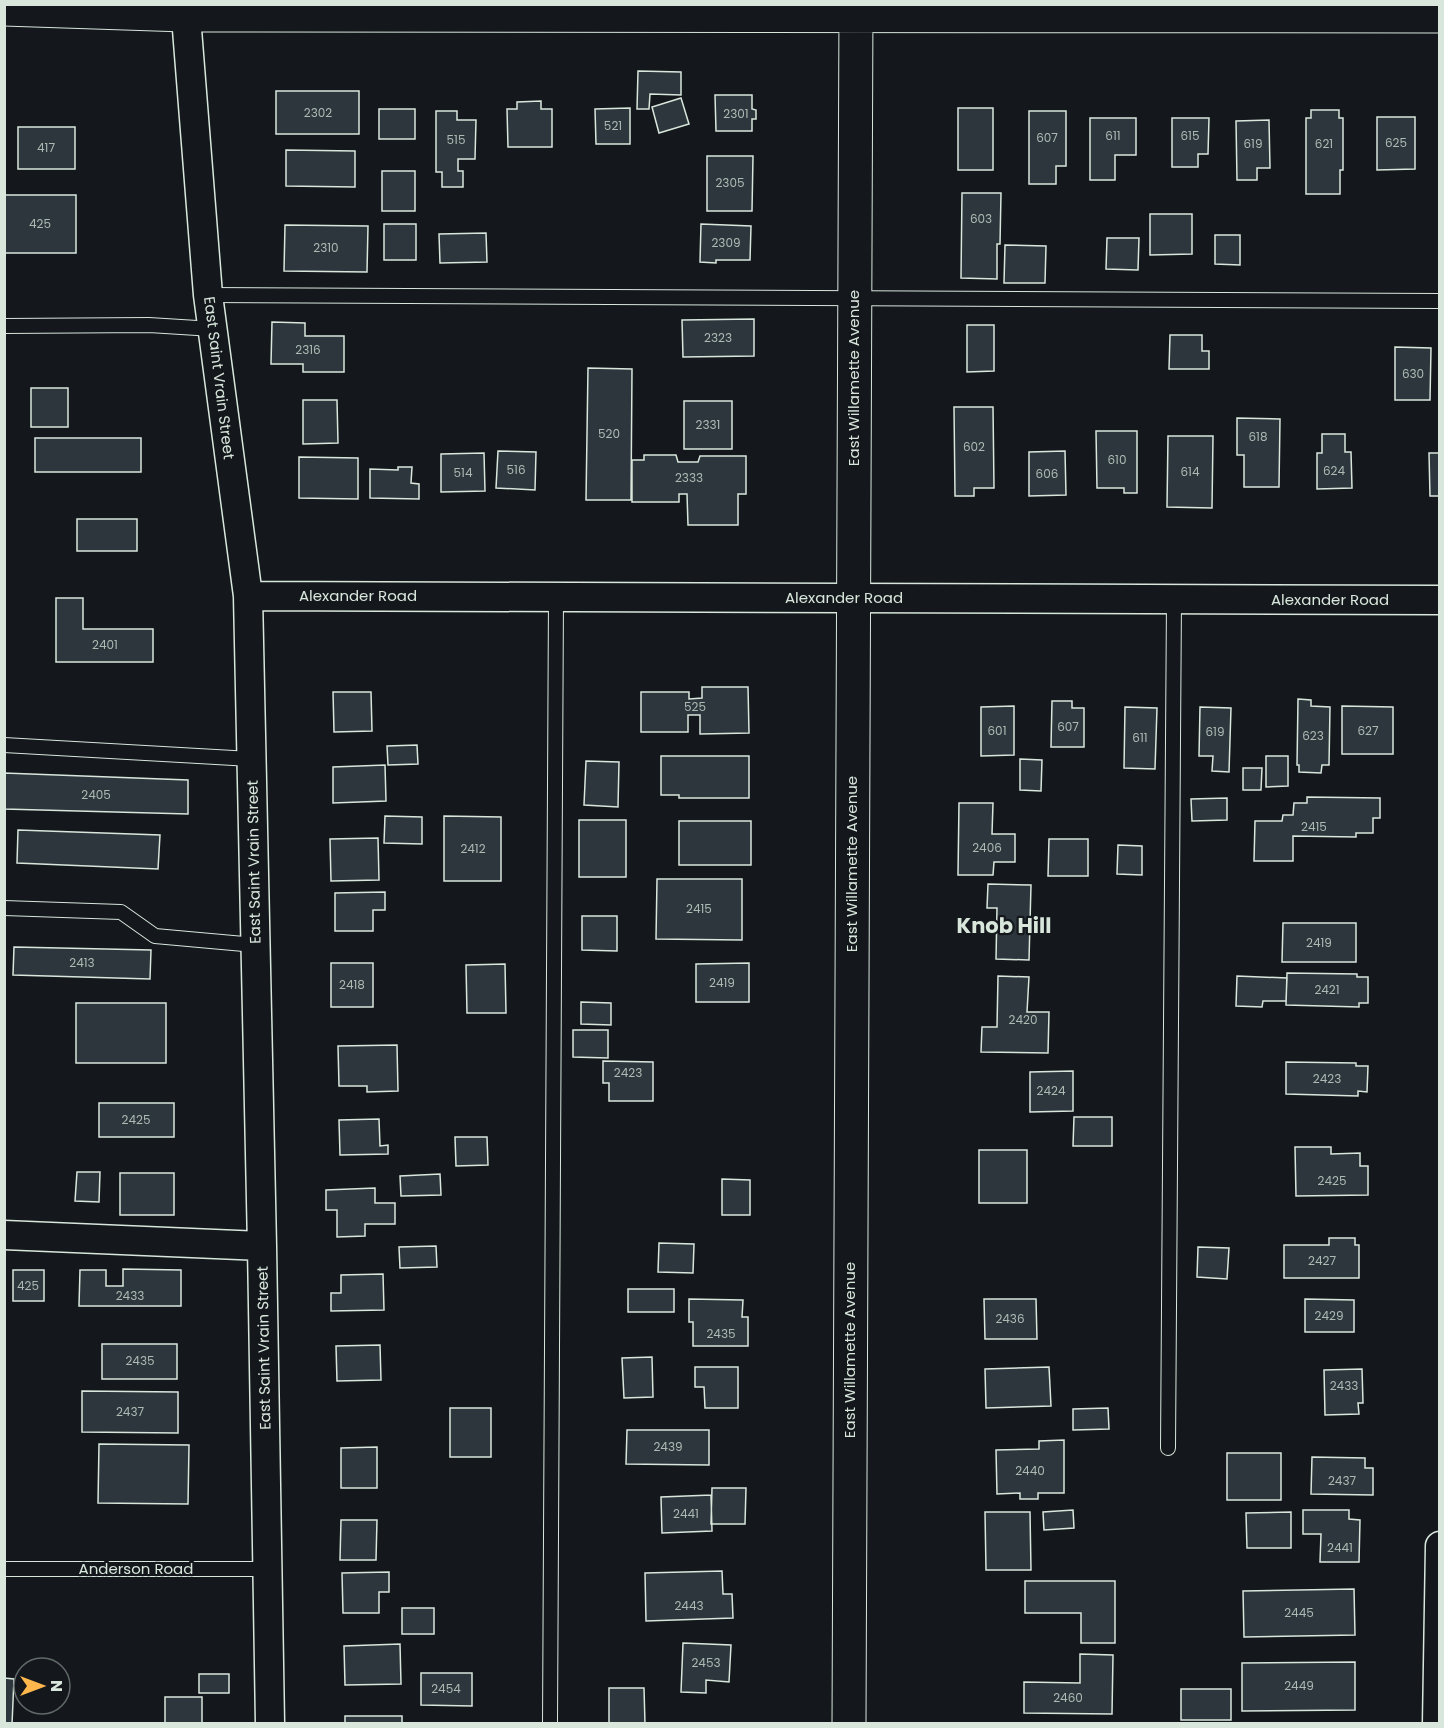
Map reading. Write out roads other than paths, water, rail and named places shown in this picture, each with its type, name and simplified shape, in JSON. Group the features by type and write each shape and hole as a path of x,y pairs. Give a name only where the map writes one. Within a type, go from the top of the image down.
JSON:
{"street":[{"path":"4,9 856,11 1440,16"},
{"name":"East Saint Vrain Street","path":"186,10 208,295 248,596 270,1724"},
{"name":"East Willamette Avenue","path":"849,1724 856,11"},
{"name":"Alexander Road","path":"248,596 1440,600"},
{"path":"4,1235 262,1246"},
{"path":"1437,1724 1440,1546"}],"lane":[{"path":"208,295 1440,301"},
{"path":"4,326 149,324 213,329"},
{"path":"550,1724 556,597"},
{"path":"1168,1448 1174,599"},
{"path":"4,745 251,759"},
{"path":"4,908 121,912 155,936 255,945"},
{"name":"Anderson Road","path":"4,1569 267,1569"}],"district":[{"name":"Knob Hill","path":"1004,926"}]}
